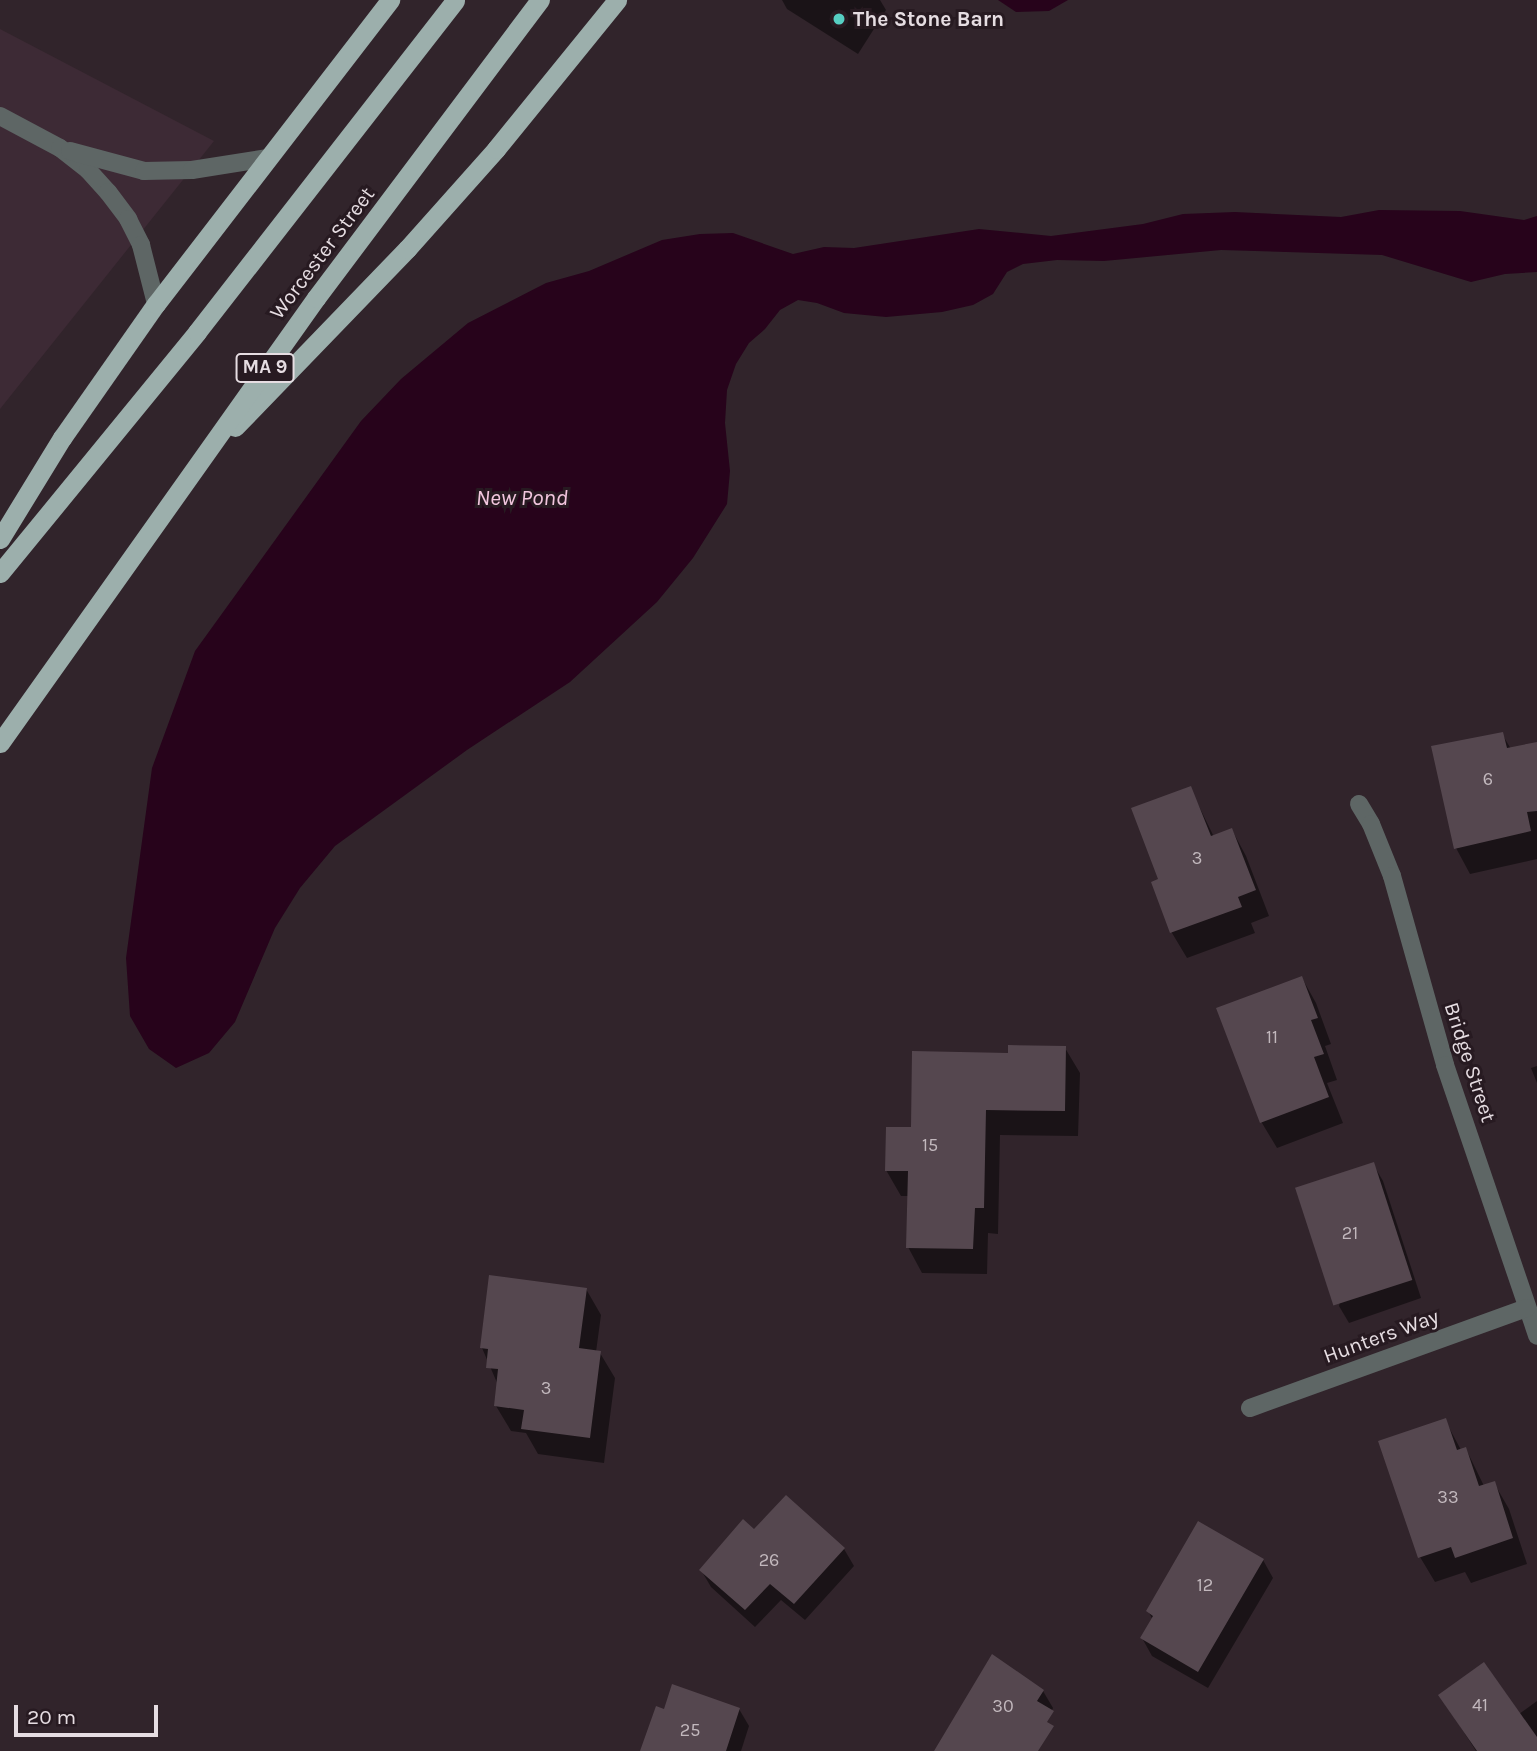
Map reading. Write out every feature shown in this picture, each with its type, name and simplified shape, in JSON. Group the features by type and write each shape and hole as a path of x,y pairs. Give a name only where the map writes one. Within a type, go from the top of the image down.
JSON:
{"highway":[{"path":"0,538 62,438 156,304 390,0"},
{"path":"0,573 197,332 455,0"},
{"name":"Worcester Street","path":"0,743 316,299 540,0"},
{"path":"191,473 422,233 496,149 617,0"}],"street":[{"path":"0,116 60,148 88,170 128,219 149,268 156,304"},
{"path":"60,148 144,171 192,170 268,158"},
{"name":"Bridge Street","path":"1359,804 1371,824 1392,876 1434,1030 1537,1336"},
{"name":"Hunters Way","path":"1250,1408 1527,1308"}],"shaded area":[{"path":"0,29 214,141 0,409"}],"water":[{"path":"998,0 1068,0 1049,11 1016,12"},
{"name":"New Pond","path":"1379,210 1460,211 1524,220 1537,216 1537,272 1505,274 1471,282 1382,255 1221,250 1104,261 1057,260 1023,264 1007,272 993,294 973,305 942,312 886,317 844,313 817,303 798,300 780,310 749,343 736,364 727,390 725,423 730,471 727,504 693,558 657,602 570,682 467,750 335,846 300,888 275,928 235,1022 209,1053 176,1068 149,1049 130,1016 126,958 152,768 195,651 361,421 401,379 468,323 546,283 589,271 662,240 700,234 733,233 793,254 824,247 854,248 979,229 1051,236 1143,224 1183,214 1235,212 1341,217"}],"building":[{"path":"1503,732 1507,748 1537,742 1537,811 1527,812 1531,831 1454,849 1431,746"},
{"path":"1191,786 1211,836 1232,828 1256,890 1238,897 1242,907 1170,933 1151,882 1158,879 1131,808"},
{"path":"1302,976 1318,1018 1311,1020 1324,1054 1314,1057 1329,1097 1260,1123 1216,1008"},
{"path":"1008,1045 1066,1046 1065,1111 986,1110 984,1208 975,1208 973,1249 906,1248 908,1171 885,1171 886,1127 911,1127 912,1051 1008,1053"},
{"path":"1374,1162 1412,1280 1333,1306 1295,1188"},
{"path":"489,1275 587,1288 579,1348 601,1351 590,1438 521,1429 524,1410 494,1406 498,1369 486,1368 488,1349 480,1348"},
{"path":"1446,1418 1457,1450 1466,1447 1479,1486 1495,1481 1513,1538 1455,1558 1451,1547 1418,1558 1378,1441"},
{"path":"786,1495 845,1548 794,1604 770,1584 745,1610 699,1570 743,1519 754,1529"},
{"path":"1198,1521 1264,1559 1198,1672 1140,1638 1153,1616 1146,1611"},
{"path":"992,1654 1044,1690 1037,1701 1054,1711 1047,1722 1054,1726 1038,1751 934,1751"},
{"path":"1484,1662 1537,1737 1537,1751 1477,1751 1438,1695"},
{"path":"672,1684 740,1708 726,1751 640,1751 656,1706 664,1709"}],"place":[{"name":"The Stone Barn","path":"839,19"}]}
